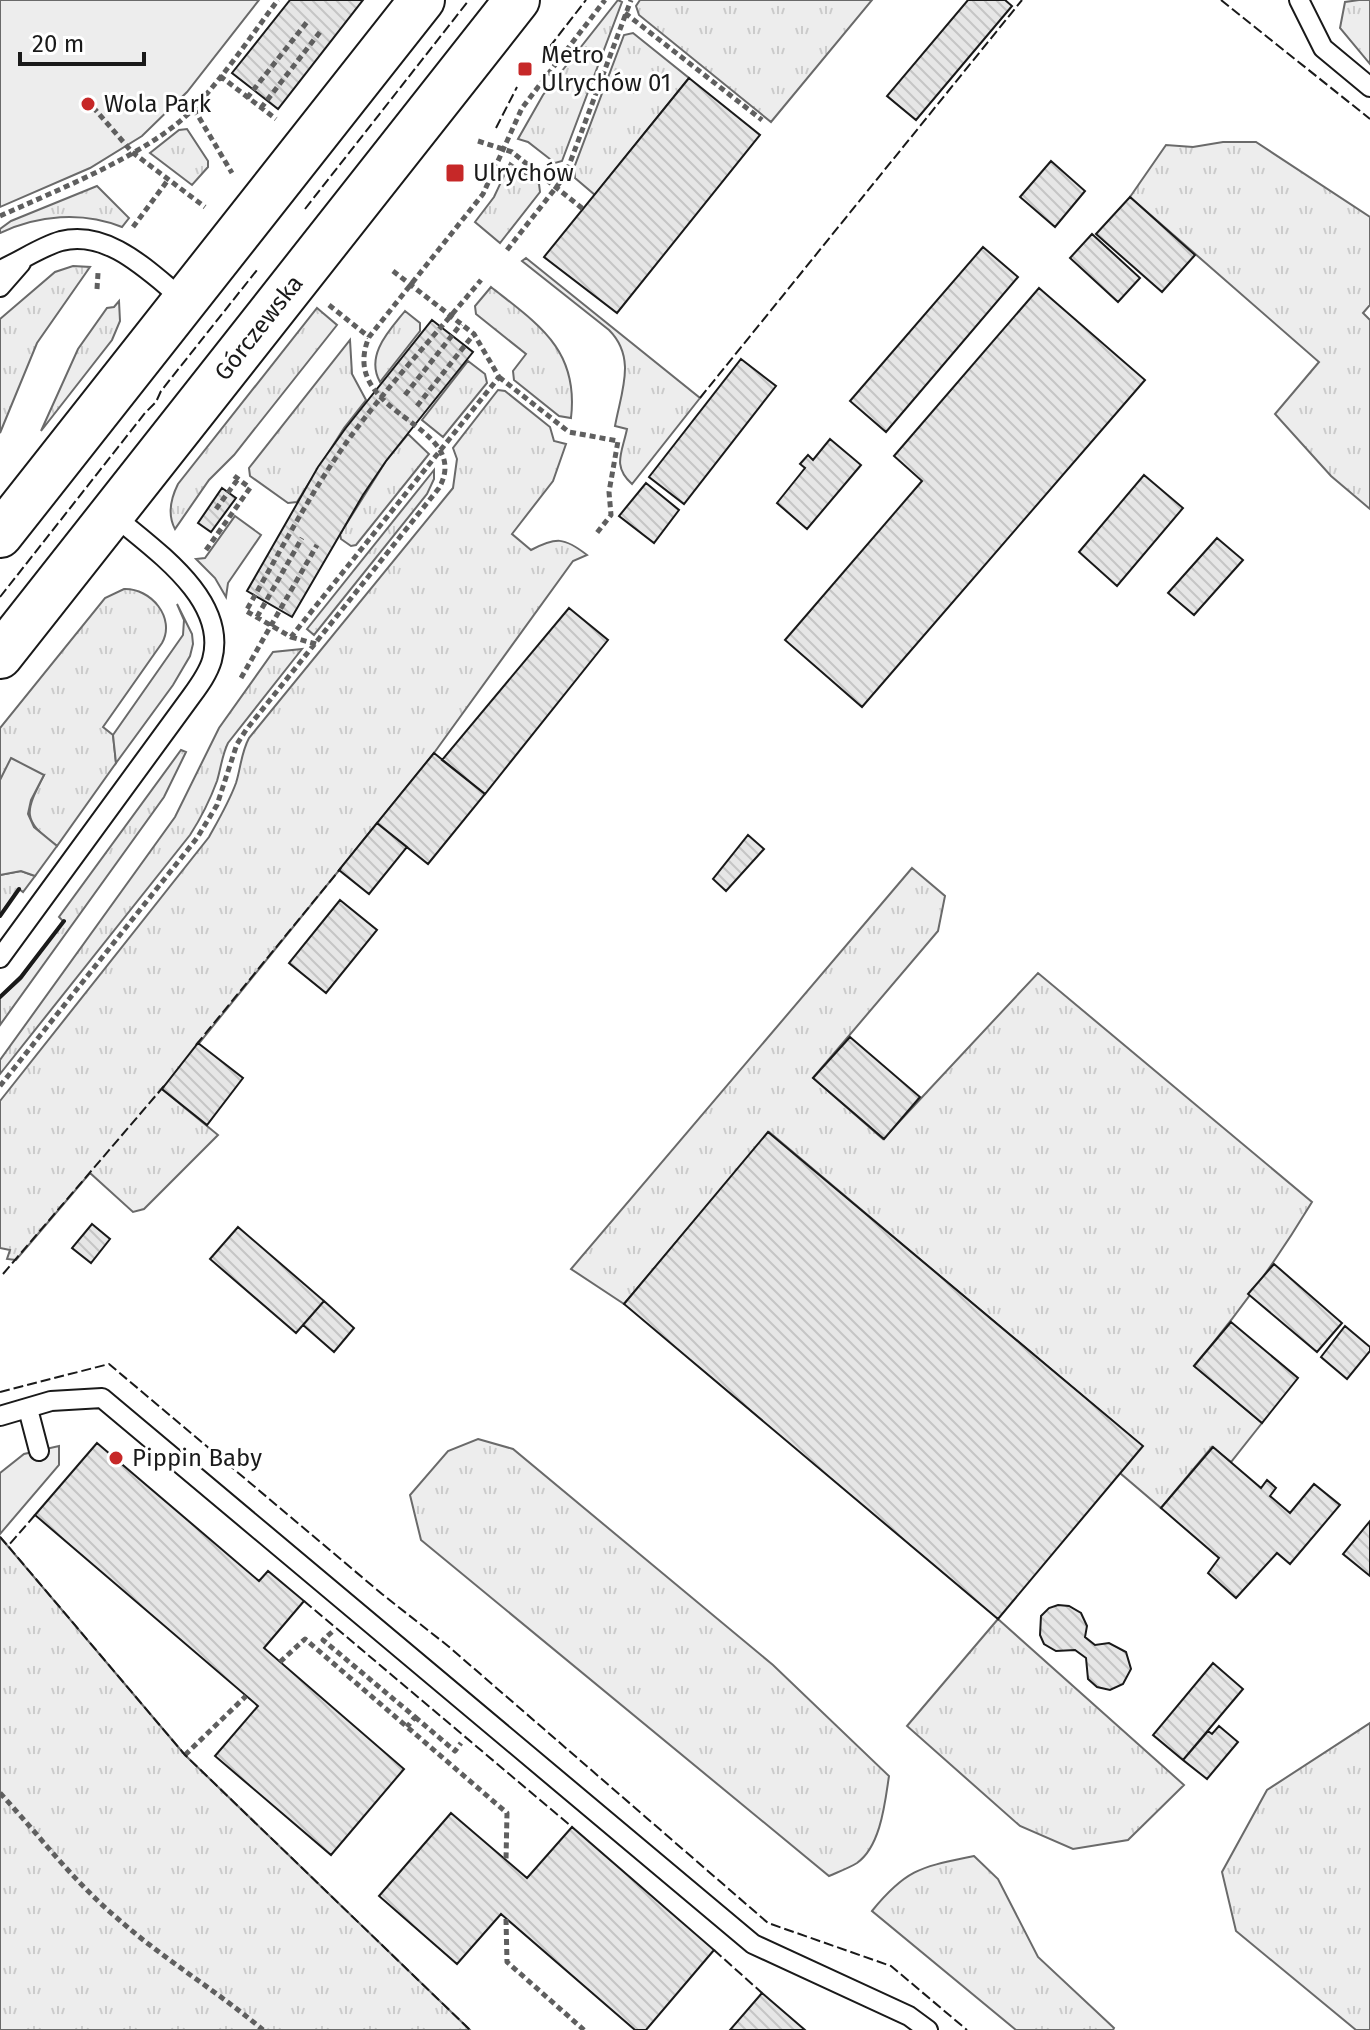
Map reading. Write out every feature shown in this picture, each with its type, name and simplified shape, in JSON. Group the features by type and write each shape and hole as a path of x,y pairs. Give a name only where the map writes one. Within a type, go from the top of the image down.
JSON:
{"main road":[{"path":"0,535 422,0"},
{"name":"Górczewska","path":"0,656 517,0"}],"lane":[{"path":"1299,0 1323,48 1370,87"},
{"path":"0,270 63,240 99,242 133,260 184,300"},
{"path":"0,287 22,261"},
{"path":"0,958 181,711 212,662 214,630 200,597 180,574 111,513"},
{"path":"0,1416 51,1401 102,1398 753,1944 909,2016 928,2030"},
{"path":"28,1409 39,1451"}],"path":[{"path":"0,216 132,152 194,109 278,0"},
{"path":"0,1086 197,838 217,805 242,737 439,488 446,469 440,450 369,385 363,369 364,348 369,337 483,194 512,125 532,93 605,0"},
{"path":"507,250 565,176 631,0"},
{"path":"625,13 762,120"},
{"path":"247,98 307,22"},
{"path":"261,108 320,32"},
{"path":"220,76 278,121"},
{"path":"93,107 132,152 217,216"},
{"path":"194,109 234,177"},
{"path":"478,141 512,152 583,209"},
{"path":"131,229 168,180"},
{"path":"97,289 98,271"},
{"path":"393,271 474,334 499,377 569,432 618,441 609,492 611,515 596,534"},
{"path":"316,644 291,637 246,611 325,472 352,434 481,280"},
{"path":"319,297 369,337"},
{"path":"405,395 461,324"},
{"path":"417,406 474,334"},
{"path":"291,637 499,377"},
{"path":"206,550 250,488 235,477 216,509"},
{"path":"257,617 302,538"},
{"path":"241,678 317,545"},
{"path":"342,1641 330,1631 323,1640 455,1751 467,1735"},
{"path":"280,1662 305,1639 507,1813 506,1860"},
{"path":"185,1755 246,1696"},
{"path":"407,1727 415,1717"},
{"path":"449,1733 461,1743"},
{"path":"0,1793 42,1837 78,1883 116,1918 263,2030"},
{"path":"506,1919 507,1962 584,2030"}],"green space":[{"path":"618,0 622,2 562,161 555,163 528,142 518,139 543,95"},
{"path":"640,0 872,0 771,122 639,15 636,6"},
{"path":"1370,0 1370,64 1340,28 1345,2"},
{"path":"633,33 689,78 595,195 575,178 574,168 624,35"},
{"path":"187,129 208,161 208,167 192,185 150,153 179,130"},
{"path":"1223,142 1256,142 1370,217 1370,305 1363,313 1370,320 1370,509 1331,476 1275,414 1319,362 1130,197 1166,145 1193,147"},
{"path":"510,163 539,184 540,192 500,243 475,222 494,197"},
{"path":"97,186 129,218 122,227 91,219 60,217 29,222 0,233 0,229 11,221"},
{"path":"526,258 700,398 632,484 620,465 627,429 615,426 625,376 623,352 618,341 609,330 522,261"},
{"path":"73,266 90,267 37,343 0,433 0,319 55,272"},
{"path":"491,287 540,327 562,357 572,394 571,418 559,416 514,380 513,371 526,354 476,314 475,306"},
{"path":"119,301 120,321 112,340 41,431 78,349 107,308 114,307"},
{"path":"317,308 337,325 234,455 209,480 175,529 171,506 178,484"},
{"path":"405,311 420,323 420,331 380,382 376,372 377,353 386,335"},
{"path":"350,340 352,374 366,400 344,428 297,502 288,503 250,476 249,468"},
{"path":"468,361 485,374 487,383 443,437 422,420"},
{"path":"498,390 505,391 550,427 554,441 566,444 553,481 512,534 531,550 560,541 587,555 573,561 434,753 162,1089 218,1135 144,1209 133,1212 90,1173 16,1260 7,1259 10,1250 0,1248 0,1101 209,837 233,790 249,738 453,488 457,459 453,448"},
{"path":"408,434 429,454 356,545 351,546 341,539 340,534 386,461"},
{"path":"434,470 434,479 427,494 314,635 307,629"},
{"path":"124,589 134,590 152,599 163,615 165,633 162,643 103,727 113,735 116,763 57,846 37,829 30,815 33,798 44,775 0,780 0,728 105,598"},
{"path":"302,649 228,743 214,788 190,835 0,1074 0,1060 175,817 219,728 273,652"},
{"path":"181,750 186,752 164,797 0,1025 0,998 21,979 63,921 59,917"},
{"path":"912,868 945,896 938,931 813,1078 883,1139 1038,973 1312,1202 1256,1286 1194,1366 1262,1423 1231,1462 1212,1447 1161,1508 1120,1473 1142,1446 769,1132 624,1304 571,1269"},
{"path":"21,871 35,876 23,892 19,889 0,915 0,875"},
{"path":"478,1439 513,1449 773,1665 889,1776 877,1835 857,1863 829,1876 421,1540 410,1495 448,1451"},
{"path":"0,1537 185,1755 470,2030 0,2030"},
{"path":"998,1619 1184,1785 1128,1840 1073,1849 1020,1826 907,1726"},
{"path":"1370,1723 1370,2030 1356,2030 1236,1931 1222,1872 1267,1790"},
{"path":"974,1856 998,1879 1038,1957 1113,2030 1016,2030 872,1911 895,1886 917,1872"}],"shaded area":[{"name":"Wola Park","path":"0,0 259,0 187,92 142,136 90,168 0,207"},
{"path":"235,516 261,535 228,583 226,597 215,578 196,559 205,558"},
{"path":"177,604 192,634 190,656 173,685 116,763 113,735 183,635 184,620"},
{"path":"11,758 44,775 31,800 28,814 34,827 57,846 35,876 21,871 0,875 0,780"},
{"path":"59,1446 59,1465 0,1534 0,1473 24,1454"}],"building":[{"path":"290,0 363,0 278,109 232,73"},
{"path":"968,0 1005,0 1012,6 916,120 887,96"},
{"path":"689,78 760,135 617,313 544,257"},
{"path":"1051,161 1085,191 1055,227 1020,197"},
{"path":"1130,197 1195,255 1162,292 1096,234"},
{"path":"1092,234 1140,278 1118,302 1070,258"},
{"path":"983,247 1018,277 886,432 850,401"},
{"path":"1039,288 1145,380 862,707 785,640 922,481 894,456"},
{"path":"432,320 473,352 386,461 292,617 247,591 318,467"},
{"path":"741,359 776,386 684,504 649,477"},
{"path":"830,439 861,465 807,529 777,503 805,468 800,464 808,455 813,460"},
{"path":"1144,475 1183,508 1117,586 1079,552"},
{"path":"646,483 679,510 654,543 619,516"},
{"path":"222,488 236,498 211,532 198,523"},
{"path":"1217,538 1243,560 1194,615 1168,593"},
{"path":"569,608 608,640 485,794 442,760"},
{"path":"434,753 485,794 428,864 377,823"},
{"path":"377,823 407,847 369,894 339,870"},
{"path":"748,835 764,849 726,891 713,879"},
{"path":"340,900 377,930 326,993 289,963"},
{"path":"850,1037 920,1097 884,1139 813,1078"},
{"path":"198,1043 243,1078 207,1125 162,1089"},
{"path":"768,1132 1143,1446 998,1619 624,1304"},
{"path":"92,1224 110,1239 91,1263 72,1248"},
{"path":"238,1227 324,1301 296,1333 210,1259"},
{"path":"1274,1264 1342,1323 1317,1352 1248,1294"},
{"path":"324,1301 354,1328 334,1352 303,1325"},
{"path":"1231,1322 1298,1378 1262,1423 1194,1366"},
{"path":"1345,1326 1370,1347 1347,1379 1321,1357"},
{"path":"97,1443 259,1581 268,1571 304,1601 264,1648 404,1769 331,1855 215,1756 258,1706 35,1515"},
{"path":"1213,1447 1261,1488 1267,1480 1276,1488 1270,1496 1290,1513 1314,1484 1340,1505 1290,1564 1277,1553 1236,1598 1208,1573 1219,1558 1161,1508"},
{"path":"1370,1521 1370,1576 1343,1554"},
{"path":"1058,1605 1069,1606 1081,1613 1087,1626 1085,1637 1095,1645 1109,1643 1126,1652 1131,1669 1123,1684 1110,1690 1097,1687 1088,1679 1086,1658 1075,1650 1056,1651 1044,1644 1040,1635 1041,1616"},
{"path":"1213,1663 1243,1689 1183,1760 1153,1735"},
{"path":"1219,1726 1238,1742 1207,1779 1183,1760 1208,1731 1212,1734"},
{"path":"451,1813 527,1878 572,1827 714,1950 646,2030 635,2030 501,1914 457,1964 379,1896"},
{"path":"762,1993 805,2030 730,2030"}],"fence":[{"path":"305,209 469,0"},
{"path":"541,58 586,0"},
{"path":"700,398 1022,0"},
{"path":"1221,0 1370,119"},
{"path":"496,128 517,87"},
{"path":"0,597 257,270"},
{"path":"196,1045 341,868"},
{"path":"3,1274 164,1086"},
{"path":"0,1392 109,1364 448,1646 768,1923 891,1966 967,2030"},
{"path":"35,1515 8,1546 185,1755 470,2030"},
{"path":"0,1537 8,1546"},
{"path":"304,1601 572,1827"},
{"path":"714,1950 762,1993"}],"wall":[{"path":"0,916 19,889"},
{"path":"0,997 21,977 64,921"}],"place":[{"name":"Metro Ulrychów 01","path":"525,69"},
{"name":"Wola Park","path":"88,104"},
{"name":"Ulrychów","path":"455,173"},
{"name":"Pippin Baby","path":"116,1458"}]}
